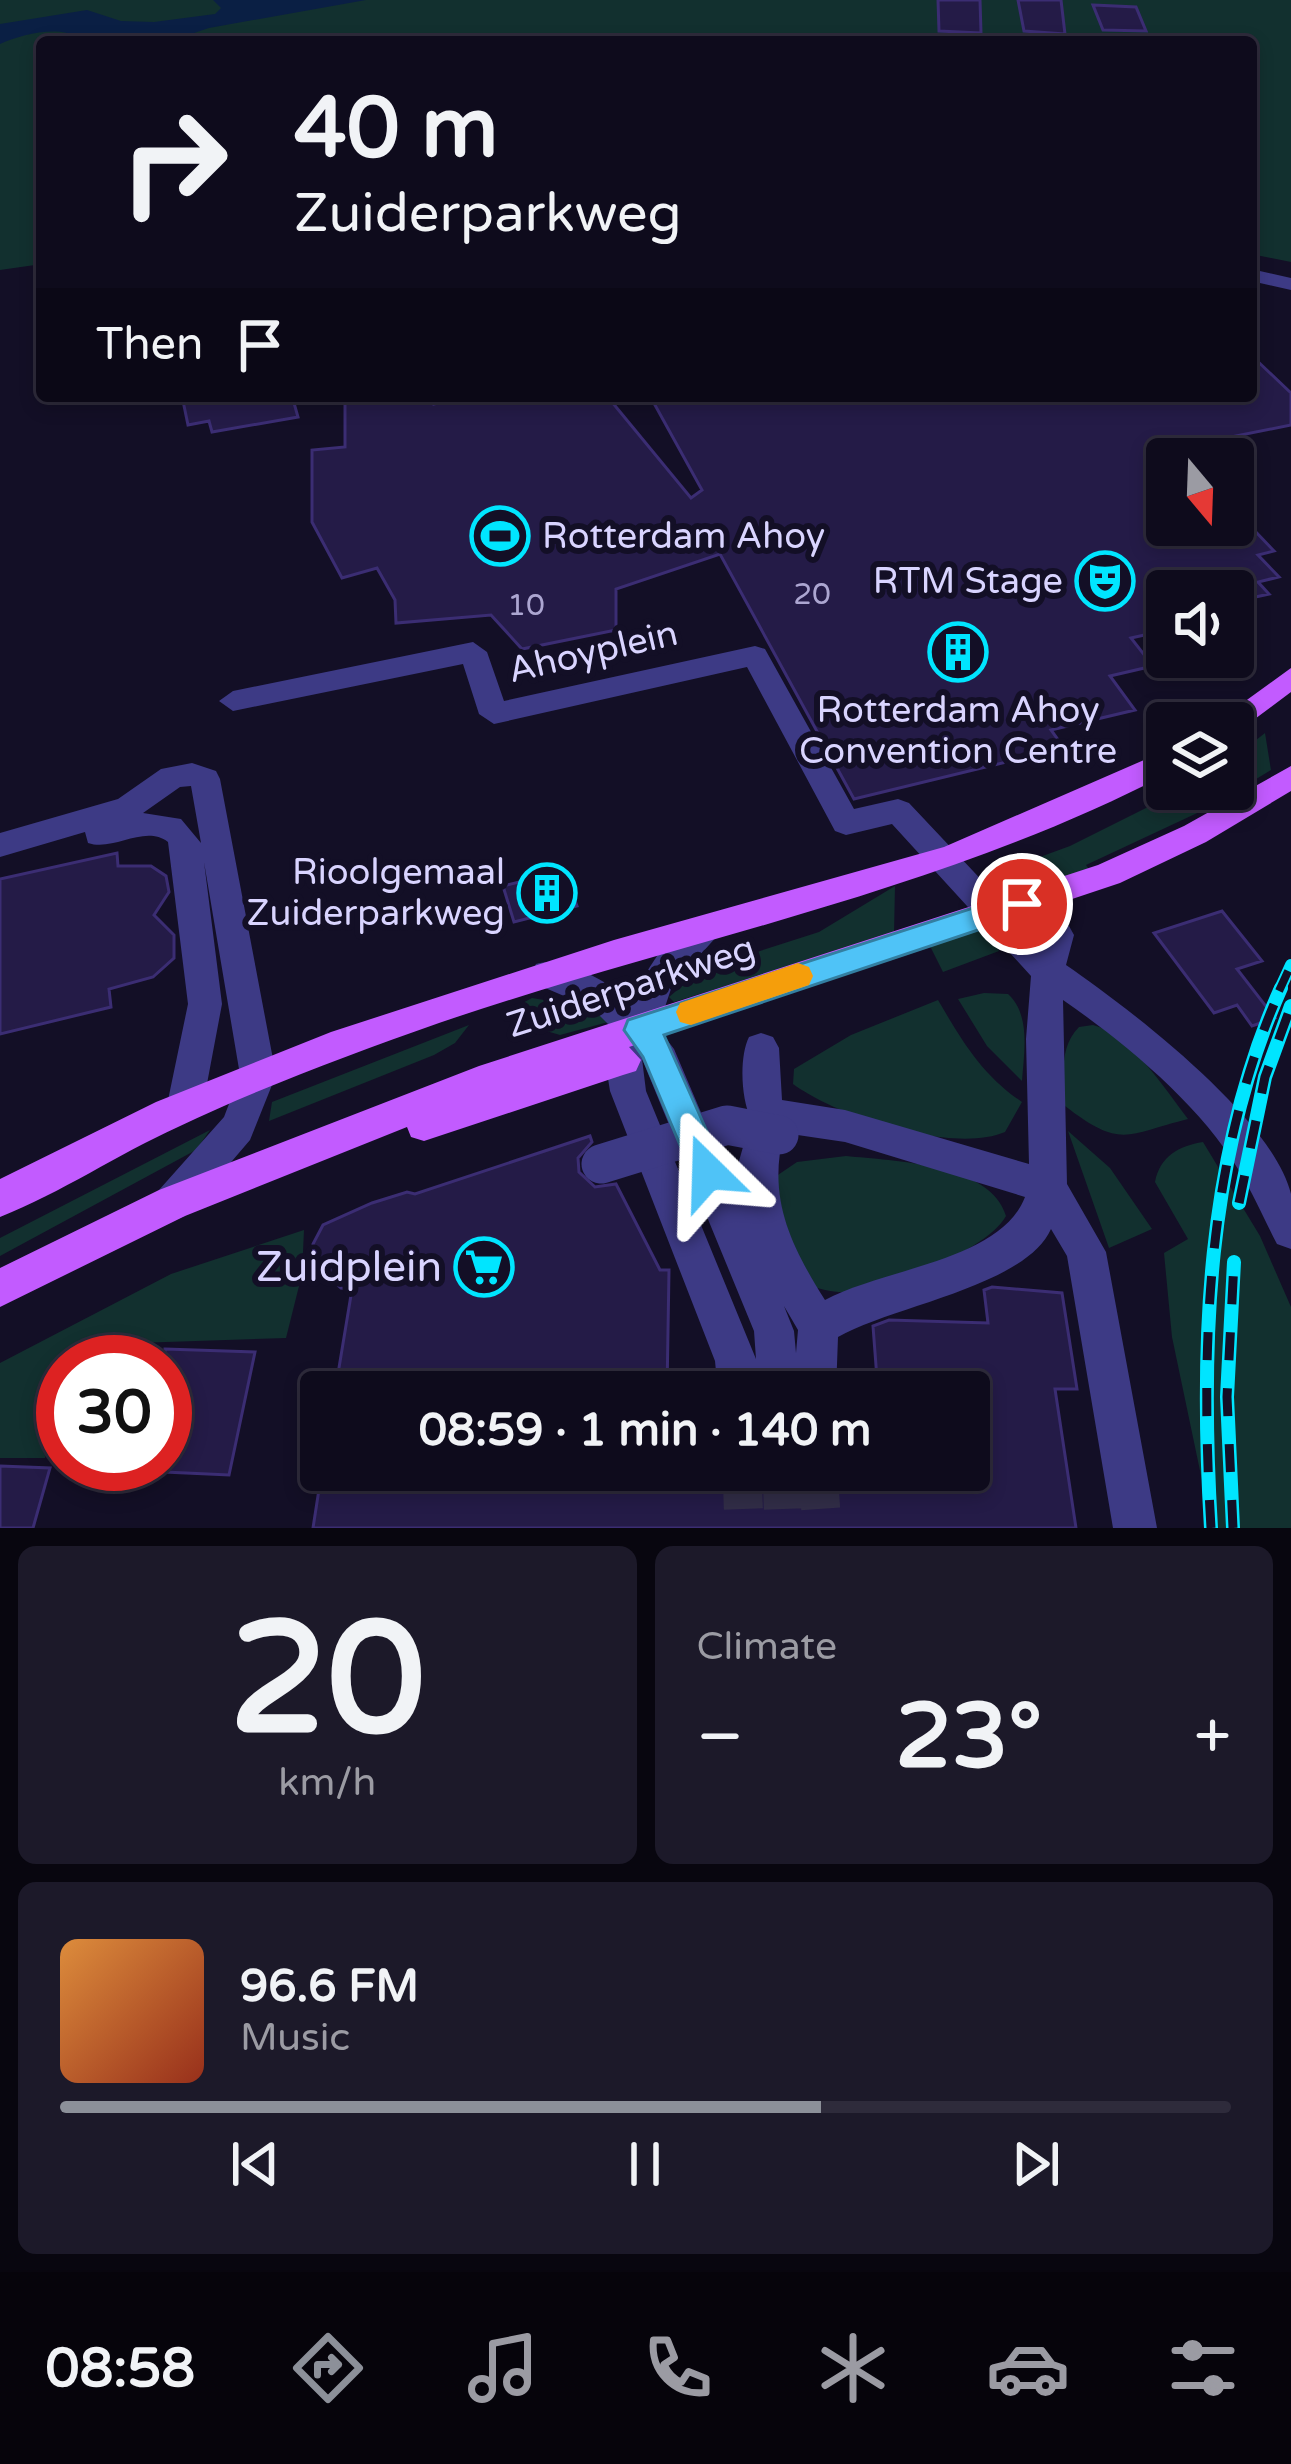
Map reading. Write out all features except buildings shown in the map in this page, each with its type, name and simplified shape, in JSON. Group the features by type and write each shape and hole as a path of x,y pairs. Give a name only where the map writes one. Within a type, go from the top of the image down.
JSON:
{"main road":[{"path":"1254,705 1291,678"},
{"name":"Zuiderparkweg","path":"0,1199 185,1105 257,1075 548,974 944,858 1048,817 1146,770"},
{"name":"Zuiderparkweg","path":"172,1203 319,1148 404,1132 631,1045 1109,874 1195,834 1291,777"},
{"path":"0,1288 172,1203"}],"street":[{"path":"1257,276 1291,284"},
{"name":"Ahoyplein","path":"233,701 472,652 494,713 754,656 846,823 898,812 944,858"},
{"path":"2,845 128,808 182,774 205,779 257,1075 256,1093 234,1133 172,1203"},
{"path":"2,845 100,835 191,817 210,801"},
{"path":"161,823 178,830 186,845 204,980 203,1020 185,1105"},
{"path":"944,858 1048,971 1128,1026 1222,1103 1262,1149 1291,1231"},
{"path":"707,925 657,979 631,1045 628,1091 737,1371"},
{"path":"818,1325 855,1305 969,1268 1013,1245 1033,1227 1048,1186 1043,1105 1048,971 1057,935"},
{"path":"548,974 604,998 631,1045"},
{"path":"631,1045 656,1049 774,1331 777,1371"},
{"path":"761,1048 764,1104 774,1122"},
{"path":"774,1122 758,1161 759,1206 783,1268 818,1325 816,1371"},
{"path":"601,1164 728,1124 774,1122 845,1126 1048,1186 1086,1252 1135,1528"}],"green space":[{"path":"0,0 1291,0 1291,262 1257,255 1257,36 36,36 36,265 0,270"},
{"path":"1265,733 1271,770 1254,780 1254,742"},
{"path":"1146,808 1204,810 1086,865 1090,871 1028,892 1004,870 1070,846"},
{"path":"895,886 894,934 674,1002 669,997 701,970 819,932"},
{"path":"983,925 999,951 943,972 929,944"},
{"path":"1008,994 1020,1013 1022,1081 987,1046 958,999"},
{"path":"532,998 592,1008 612,1021 560,1035 512,1021 517,1006"},
{"path":"938,1000 984,1069 1022,1102 1005,1132 956,1138 896,1129 838,1109 793,1084 794,1069 851,1035"},
{"path":"469,1025 455,1043 434,1055 269,1121 272,1102"},
{"path":"1093,1025 1134,1051 1188,1119 1125,1135 1100,1129 1065,1106 1068,1044 1079,1027"},
{"path":"210,1130 196,1150 0,1256 0,1238"},
{"path":"1068,1131 1110,1168 1152,1229 1109,1248"},
{"path":"1203,1142 1260,1236 1291,1307 1291,1528 1212,1528 1172,1337 1164,1253 1188,1239 1155,1182 1161,1165 1172,1154"},
{"path":"846,1156 913,1163 961,1175 997,1198 1006,1216 962,1253 895,1282 851,1292 811,1286 804,1283 772,1179 797,1162"},
{"path":"304,1230 302,1274 286,1338 192,1341 192,1335 54,1335 171,1274"},
{"path":"36,1344 36,1458 0,1458 0,1363"}],"water":[{"path":"213,0 366,0 185,36 51,32 0,44 0,24 87,10 121,21 154,22 215,14 221,8"}],"tunnel":[{"path":"743,1491 744,1528"},
{"path":"783,1491 784,1528"},
{"path":"819,1491 822,1528"}],"railway":[{"path":"1279,991 1291,965"},
{"path":"1211,1528 1207,1391 1214,1253 1237,1118 1281,988"},
{"path":"1239,1203 1265,1077 1291,1006"},
{"path":"1233,1528 1227,1397 1234,1262"}],"slow traffic":[{"path":"691,1012 798,976"}],"place":[{"name":"Rotterdam Ahoy","path":"500,536"},
{"name":"RTM Stage","path":"1105,581"},
{"name":"Rotterdam Ahoy Convention Centre","path":"958,652"},
{"name":"Rioolgemaal Zuiderparkweg","path":"547,893"},
{"name":"Zuidplein","path":"484,1267"}],"route":[{"path":"708,1172 656,1049 640,1030 910,937 1022,904"}]}
